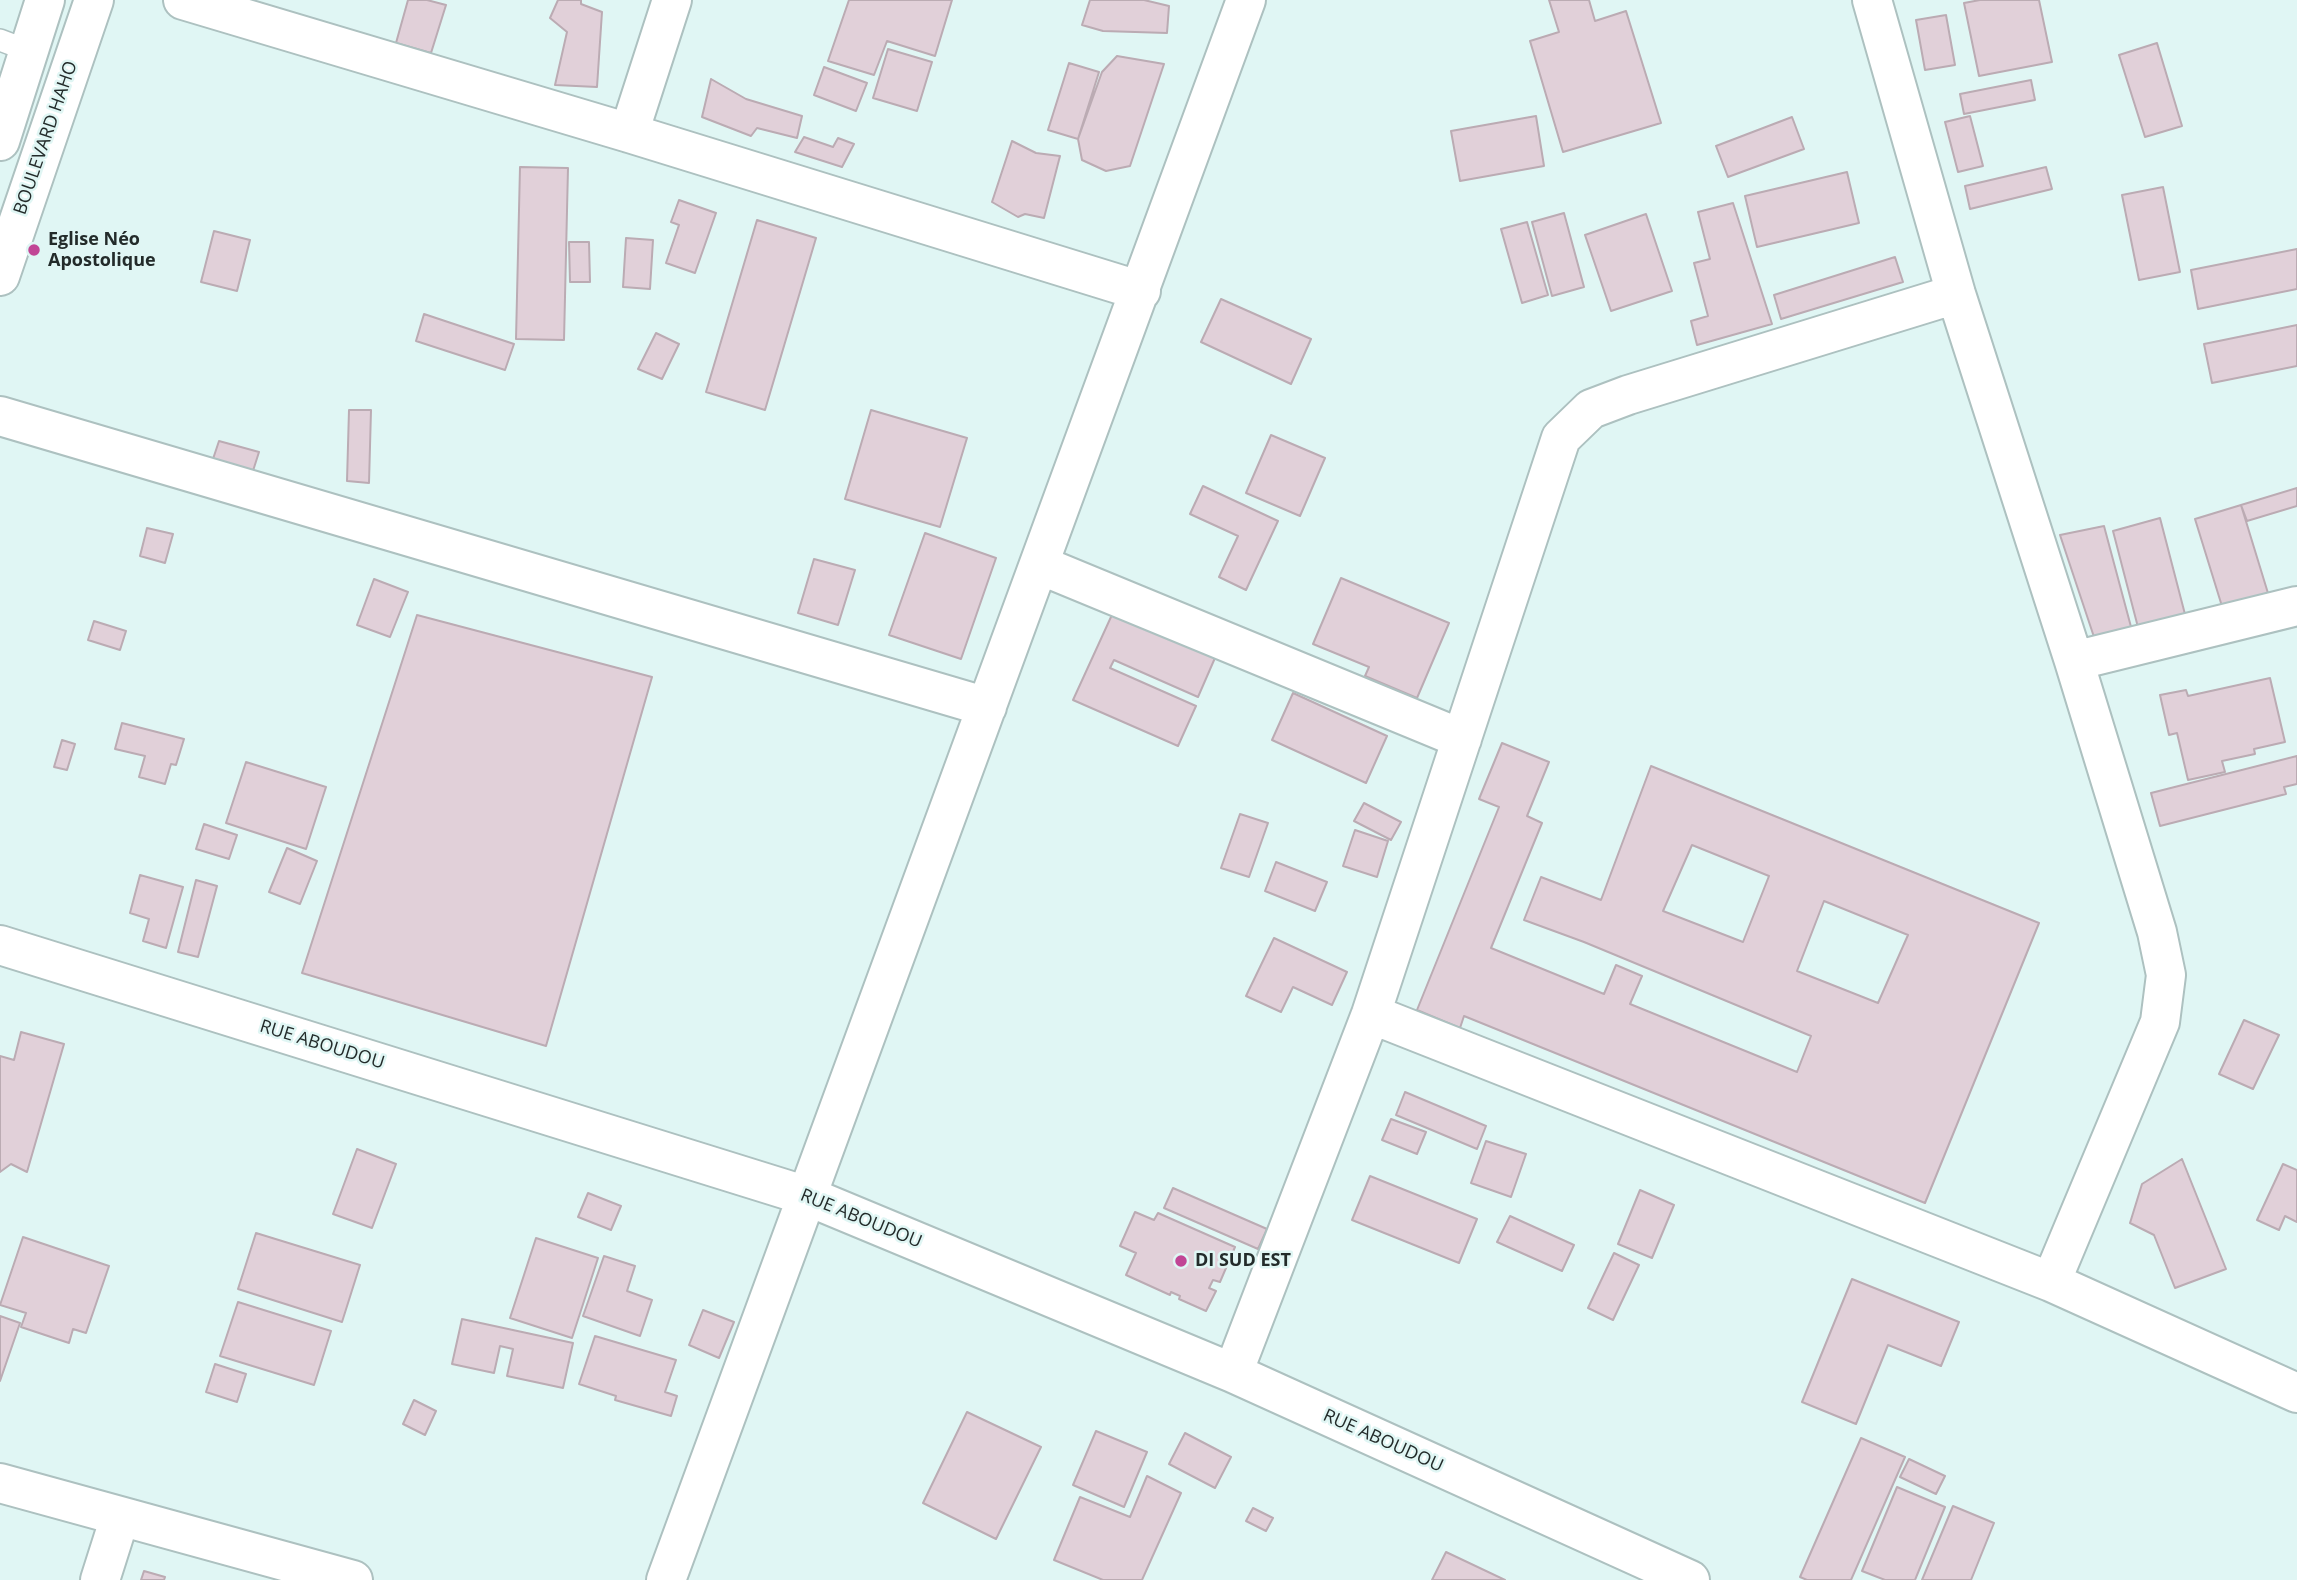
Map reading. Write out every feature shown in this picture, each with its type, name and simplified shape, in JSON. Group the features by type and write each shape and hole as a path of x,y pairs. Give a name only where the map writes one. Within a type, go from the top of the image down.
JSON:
{"street":[{"path":"0,141 15,45 45,0"},
{"name":"BOULEVARD HAHO","path":"0,276 94,0"},
{"path":"183,0 629,133 1140,291"},
{"path":"629,133 672,0"},
{"path":"1872,0 1956,294 2074,661 2157,932 2166,975 2160,1022 2051,1282"},
{"path":"666,1580 1140,291 1252,1"},
{"path":"1233,1373 1371,1014 1561,438 1591,409 1628,395 1956,294"},
{"path":"0,416 987,707"},
{"path":"1040,565 1462,739"},
{"path":"2074,661 2297,606"},
{"name":"RUE ABOUDOU","path":"0,945 807,1196 1233,1373 1690,1580"},
{"path":"1371,1014 2051,1282 2297,1393"},
{"path":"0,1483 353,1580"},
{"path":"100,1580 120,1517"}],"building":[{"path":"408,0 427,0 446,5 431,53 396,43"},
{"path":"558,0 581,0 581,4 602,12 597,87 555,85 567,32 550,18"},
{"path":"849,0 952,0 935,56 887,41 874,75 828,61"},
{"path":"1090,0 1144,0 1169,6 1167,33 1103,31 1082,25"},
{"path":"1549,0 1589,0 1595,21 1626,11 1661,123 1563,152 1530,41 1559,32"},
{"path":"1980,0 2039,0 2052,62 1979,76 1964,3"},
{"path":"1946,15 1955,65 1925,70 1916,20"},
{"path":"2157,43 2182,126 2145,137 2119,55"},
{"path":"888,49 932,62 917,111 873,98"},
{"path":"1117,56 1164,64 1130,166 1106,171 1082,160 1078,139 1102,72"},
{"path":"1069,63 1099,72 1078,139 1048,130"},
{"path":"824,67 867,83 856,111 814,95"},
{"path":"711,79 746,99 802,116 797,138 757,128 751,136 702,117"},
{"path":"2031,80 2035,100 1964,114 1960,94"},
{"path":"1536,116 1544,166 1460,181 1451,131"},
{"path":"1970,116 1983,166 1958,172 1945,122"},
{"path":"1792,117 1804,149 1728,177 1716,146"},
{"path":"804,137 833,147 838,138 854,144 842,167 795,152"},
{"path":"1012,141 1036,153 1060,156 1044,218 1025,214 1018,217 992,202"},
{"path":"520,167 568,168 564,340 516,339"},
{"path":"2046,167 2052,189 1970,209 1965,186"},
{"path":"1847,172 1859,223 1757,247 1745,196"},
{"path":"2163,187 2180,272 2139,280 2122,195"},
{"path":"679,200 716,213 695,273 666,263 679,225 671,222"},
{"path":"1733,203 1772,324 1697,345 1691,321 1708,316 1694,263 1710,259 1698,212"},
{"path":"1564,213 1584,287 1552,296 1532,222"},
{"path":"1646,214 1672,291 1611,311 1585,235"},
{"path":"757,220 816,238 765,410 706,392"},
{"path":"1527,222 1548,295 1522,303 1501,229"},
{"path":"214,231 250,240 237,291 201,282"},
{"path":"626,238 653,240 650,289 623,287"},
{"path":"569,242 589,242 590,282 570,282"},
{"path":"2297,249 2297,289 2198,309 2191,270"},
{"path":"1895,257 1903,282 1781,319 1774,295"},
{"path":"1221,299 1311,339 1291,384 1201,342"},
{"path":"424,314 514,344 505,370 416,341"},
{"path":"2297,325 2297,366 2212,383 2204,344"},
{"path":"656,333 679,344 662,379 638,369"},
{"path":"349,410 371,410 369,483 347,481"},
{"path":"871,410 967,438 940,527 845,499"},
{"path":"1271,435 1325,458 1300,516 1246,493"},
{"path":"219,441 259,452 252,474 212,462"},
{"path":"1203,486 1278,521 1246,590 1219,577 1238,536 1190,514"},
{"path":"2297,488 2297,506 2247,521 2241,505"},
{"path":"2241,505 2271,603 2225,616 2195,519"},
{"path":"2160,518 2187,622 2140,635 2113,531"},
{"path":"2104,526 2134,638 2096,643 2060,535"},
{"path":"147,528 173,534 165,563 140,556"},
{"path":"925,533 996,558 961,659 889,635"},
{"path":"814,559 855,570 838,625 798,613"},
{"path":"1341,578 1449,623 1417,698 1365,676 1369,667 1313,644"},
{"path":"374,579 408,592 390,637 357,625"},
{"path":"1116,606 1218,651 1198,697 1114,660 1110,668 1196,706 1178,746 1073,700"},
{"path":"417,615 652,677 546,1046 302,973"},
{"path":"94,621 126,631 120,650 88,640"},
{"path":"2270,678 2285,742 2254,749 2255,754 2222,761 2225,772 2188,780 2177,733 2169,735 2160,695 2186,690 2188,696"},
{"path":"1293,693 1387,736 1366,783 1272,740"},
{"path":"122,723 184,739 176,765 171,764 165,784 139,777 145,756 115,749"},
{"path":"62,740 75,744 67,770 54,767"},
{"path":"1502,743 1549,762 1527,816 1542,823 1491,948 1604,994 1616,965 1642,976 1630,1004 1797,1072 1811,1036 1524,920 1541,877 1601,900 1651,766 2039,923 1925,1203 1464,1016 1460,1028 1417,1010 1499,807 1479,799","holes":["1692,845 1769,876 1743,942 1663,911","1824,901 1908,935 1878,1003 1797,971"]},
{"path":"2297,756 2297,784 2284,787 2286,794 2160,826 2151,793"},
{"path":"246,762 326,787 306,849 226,823"},
{"path":"1364,803 1401,822 1391,840 1354,821"},
{"path":"1240,814 1268,823 1249,877 1221,868"},
{"path":"204,824 237,835 229,859 196,849"},
{"path":"1355,830 1388,841 1377,877 1343,866"},
{"path":"287,848 317,861 300,904 269,892"},
{"path":"1276,862 1327,882 1315,911 1265,891"},
{"path":"140,875 183,887 166,948 143,941 149,919 130,913"},
{"path":"196,880 217,886 198,957 178,952"},
{"path":"1274,938 1347,972 1332,1005 1293,987 1281,1012 1246,996"},
{"path":"2244,1020 2279,1035 2253,1089 2219,1074"},
{"path":"21,1032 64,1044 27,1172 11,1164 0,1172 0,1056 14,1060"},
{"path":"1405,1092 1486,1126 1477,1149 1396,1115"},
{"path":"1391,1119 1426,1132 1417,1154 1382,1140"},
{"path":"1486,1141 1526,1154 1511,1197 1471,1183"},
{"path":"357,1149 396,1164 372,1228 333,1214"},
{"path":"2182,1159 2226,1269 2175,1288 2154,1235 2130,1223 2142,1184"},
{"path":"2283,1164 2297,1170 2297,1222 2285,1216 2279,1230 2257,1220"},
{"path":"1370,1176 1477,1219 1459,1263 1352,1220"},
{"path":"1173,1188 1267,1229 1258,1249 1164,1208"},
{"path":"1640,1190 1674,1205 1652,1258 1618,1244"},
{"path":"588,1193 621,1206 611,1230 578,1217"},
{"path":"1135,1212 1154,1220 1158,1213 1235,1247 1220,1282 1213,1280 1209,1288 1216,1291 1206,1311 1179,1299 1180,1296 1171,1292 1170,1295 1126,1275 1136,1253 1120,1246"},
{"path":"1510,1216 1574,1245 1562,1271 1497,1242"},
{"path":"256,1233 360,1265 342,1322 238,1289"},
{"path":"23,1237 109,1266 86,1333 73,1329 69,1343 21,1327 26,1313 0,1305"},
{"path":"536,1238 598,1258 572,1338 510,1318"},
{"path":"1614,1253 1639,1265 1613,1320 1588,1308"},
{"path":"604,1256 635,1266 627,1291 652,1300 640,1336 583,1316"},
{"path":"1852,1279 1959,1322 1941,1366 1888,1345 1856,1424 1802,1402"},
{"path":"238,1302 331,1331 314,1385 220,1356"},
{"path":"703,1310 734,1322 719,1358 689,1345"},
{"path":"0,1316 20,1323 0,1381"},
{"path":"462,1319 573,1343 563,1388 507,1376 513,1349 500,1346 494,1373 452,1364"},
{"path":"595,1336 676,1360 665,1392 677,1396 671,1416 615,1400 616,1396 579,1384"},
{"path":"215,1364 246,1374 237,1402 206,1392"},
{"path":"414,1400 436,1411 425,1435 403,1424"},
{"path":"967,1412 1041,1447 996,1539 923,1503"},
{"path":"1096,1431 1147,1452 1124,1507 1073,1485"},
{"path":"1185,1433 1231,1457 1215,1488 1169,1464"},
{"path":"1861,1438 1905,1457 1851,1580 1807,1580 1800,1577"},
{"path":"1909,1459 1945,1476 1936,1494 1900,1477"},
{"path":"1147,1476 1181,1493 1142,1580 1103,1580 1054,1560 1080,1497 1130,1517"},
{"path":"1897,1487 1945,1507 1915,1580 1885,1580 1862,1571"},
{"path":"1953,1506 1994,1523 1971,1580 1922,1580"},
{"path":"1253,1508 1273,1518 1266,1531 1246,1521"},
{"path":"1446,1552 1505,1580 1432,1580"},
{"path":"144,1571 165,1577 164,1580 141,1580"}],"place":[{"name":"Eglise Néo Apostolique","path":"34,250"},
{"name":"DI SUD EST","path":"1181,1261"}]}
